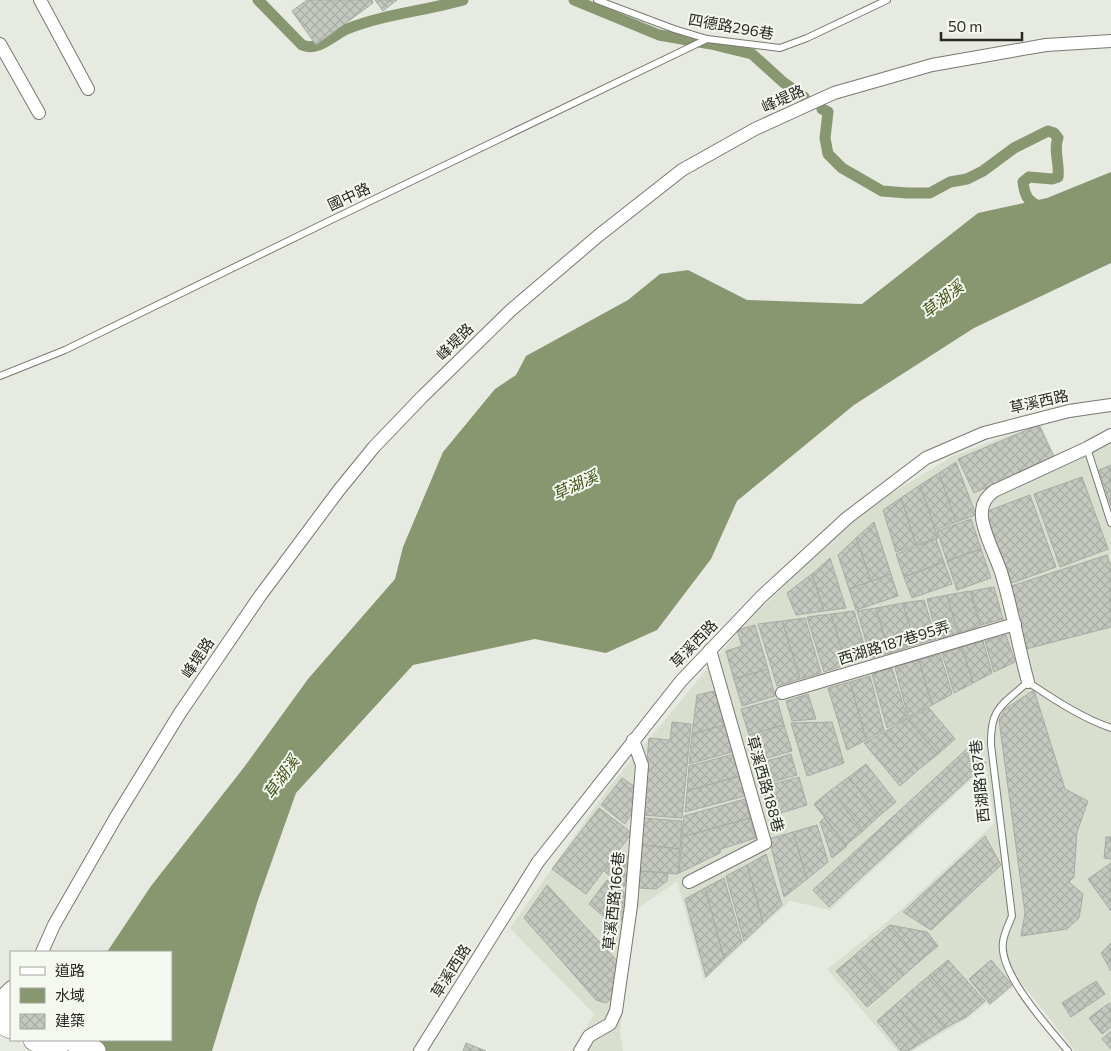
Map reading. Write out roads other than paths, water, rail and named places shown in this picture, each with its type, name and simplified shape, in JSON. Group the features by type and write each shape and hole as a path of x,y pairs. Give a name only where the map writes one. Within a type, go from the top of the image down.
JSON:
{"highway":[{"path":"36,1041 57,1051"},
{"path":"74,1041 95,1051"}],"street":[{"path":"40,0 88,89"},
{"name":"峰堤路","path":"42,951 54,925 111,825 180,713 260,596 340,490 374,447 449,371 510,311 598,236 682,170 755,129 834,93 932,64 1046,45 1111,41"},
{"path":"0,44 39,113"},
{"name":"草溪西路","path":"420,1051 538,862 681,681 762,596 847,518 926,458 984,433 1061,412 1111,405"},
{"path":"1028,682 1015,624 1000,571 982,519 982,507 986,497 994,491 1111,435"},
{"name":"西湖路187巷95弄","path":"782,693 1015,624"},
{"name":"草溪西路188巷","path":"689,882 765,843 710,650"},
{"name":"草溪西路166巷","path":"580,1051 589,1036 610,1024 616,1011 631,906 642,765 633,740"},
{"path":"0,998 10,988"}],"lane":[{"name":"四德路296巷","path":"596,0 706,39 780,48 807,38 887,0"},
{"name":"國中路","path":"0,376 65,350 706,39"},
{"path":"1087,448 1111,523"},
{"path":"1028,682 1059,702 1111,728"},
{"name":"西湖路187巷","path":"1028,682 996,711 990,727 1012,916 1002,943 1006,964 1024,997 1068,1051"}],"water":[{"name":"草湖溪","path":"1111,172 1111,263 974,328 854,405 737,501 711,559 657,630 606,653 535,639 413,665 296,793 258,900 212,1051 81,1051 82,1041 172,1041 172,951 108,951 151,886 245,766 308,679 395,579 403,547 443,452 495,389 516,375 526,356 628,300 660,274 688,270 747,300 862,304 978,213 1047,198"}],"waterway":[{"path":"258,0 302,45 308,47 320,45 347,29 361,24 463,0"},
{"path":"574,0 659,35 711,44 752,54 783,82 804,97"},
{"path":"822,109 828,112 825,138 828,154 842,168 882,191 930,193 950,182 967,179 983,171 1014,148 1048,131 1054,133 1058,138 1056,147 1058,177 1052,179 1029,177 1023,182 1028,199 1043,209"}]}
